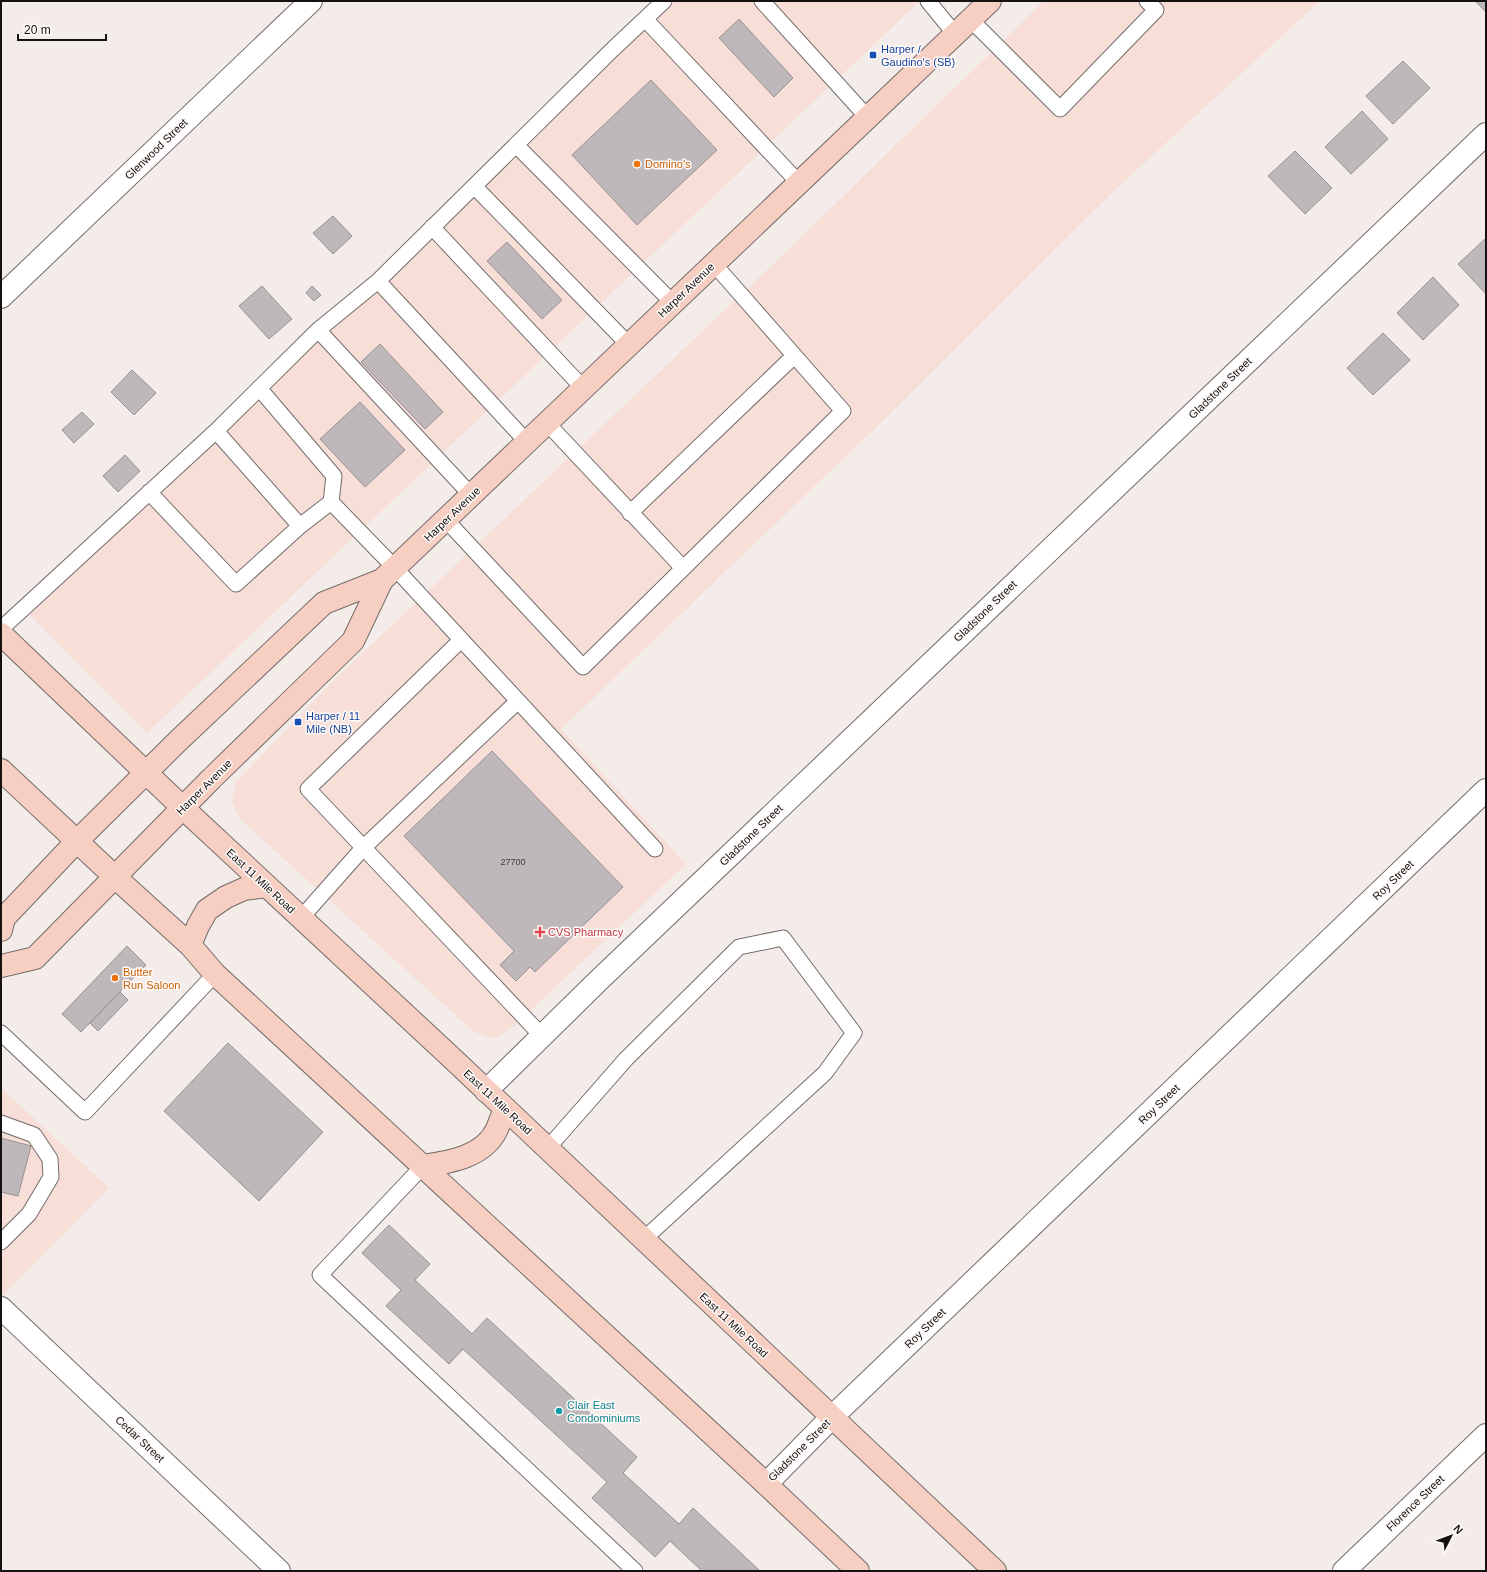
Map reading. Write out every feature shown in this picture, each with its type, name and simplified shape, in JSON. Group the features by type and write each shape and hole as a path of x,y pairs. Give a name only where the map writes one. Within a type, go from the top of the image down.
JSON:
{"main road":[{"name":"Harper Avenue","path":"1,930 4,918 77,841 179,740 324,603 388,574 990,1"},
{"name":"Harper Avenue","path":"1,966 35,958 211,779 353,640 388,574"},
{"name":"East 11 Mile Road","path":"1,634 183,808 644,1239 996,1571"},
{"path":"1,770 190,945 215,974 858,1571"},
{"path":"190,945 207,910 226,897 244,889 266,886"},
{"path":"423,1166 446,1163 467,1156 485,1144 496,1130 505,1109"}],"street":[{"name":"Glenwood Street","path":"1,296 311,1"},
{"name":"Gladstone Street","path":"486,1091 616,963 1486,134"},
{"name":"Roy Street","path":"832,1417 1486,790"},
{"name":"Cedar Street","path":"1,1308 279,1571"},
{"name":"Gladstone Street","path":"766,1484 832,1417"},
{"name":"Florence Street","path":"1344,1571 1486,1435"}],"lane":[{"path":"1,629 216,431 318,330 378,281 664,1"},
{"path":"762,1 868,118"},
{"path":"928,1 963,27 1060,109 1156,10 1147,1"},
{"path":"645,19 800,183"},
{"path":"516,146 673,303"},
{"path":"474,186 629,345"},
{"path":"432,227 583,388"},
{"path":"446,520 583,666 843,411 714,264"},
{"path":"378,281 527,442"},
{"path":"318,330 471,495"},
{"path":"630,513 794,356"},
{"path":"259,388 334,476 331,502 388,574 461,640 655,849"},
{"path":"547,423 683,568"},
{"path":"216,431 300,526"},
{"path":"149,492 236,584 300,526 331,502"},
{"path":"461,640 308,789 542,1036"},
{"path":"301,918 364,847 518,701"},
{"path":"547,1148 626,1059 739,947 783,938 854,1033 825,1073 644,1239"},
{"path":"1,1033 85,1112 215,974"},
{"path":"1,1123 34,1135 50,1159 51,1177 28,1214 1,1242"},
{"path":"423,1166 320,1275 635,1571"}],"shaded area":[{"path":"658,1 920,1 147,733 23,608"},
{"path":"1044,1 1320,1 1117,188 892,412 561,729 686,864 514,1026 495,1039 474,1032 239,818 232,802 236,782 334,680 765,272"},
{"path":"1,1088 109,1188 1,1297"}],"building":[{"path":"1475,1 1486,1 1486,12"},
{"path":"739,19 793,78 774,97 719,38"},
{"path":"1403,61 1430,88 1393,124 1366,96"},
{"path":"651,80 717,150 637,225 572,155"},
{"path":"1362,111 1388,139 1351,174 1325,147"},
{"path":"1295,151 1332,188 1305,214 1268,176"},
{"path":"333,216 352,236 333,254 313,233"},
{"path":"1485,239 1486,240 1486,294 1458,264"},
{"path":"507,242 562,300 542,319 487,261"},
{"path":"1433,277 1459,305 1423,340 1397,313"},
{"path":"262,286 292,319 269,339 239,306"},
{"path":"312,286 321,295 314,301 306,293"},
{"path":"1383,333 1410,360 1373,395 1347,368"},
{"path":"380,344 443,412 425,429 361,362"},
{"path":"132,370 156,393 134,415 111,392"},
{"path":"360,402 405,450 365,487 320,439"},
{"path":"82,412 94,424 74,443 62,430"},
{"path":"125,455 140,471 118,492 103,476"},
{"name":"CVS Pharmacy","path":"492,751 623,887 535,972 530,967 516,981 500,965 514,951 404,836"},
{"name":"Butter Run Saloon","path":"127,946 146,965 81,1032 62,1014"},
{"path":"120,992 128,1000 98,1031 90,1023"},
{"path":"228,1043 323,1132 259,1201 164,1111"},
{"path":"1,1138 31,1146 18,1196 1,1192"},
{"name":"Clair East Condominiums","path":"389,1225 430,1264 415,1280 472,1334 487,1318 637,1457 623,1473 679,1524 693,1508 760,1571 702,1571 670,1541 655,1557 592,1498 607,1482 463,1349 449,1364 386,1306 401,1290 362,1253"}],"place":[{"name":"Harper / Gaudino's (SB)","path":"873,55"},
{"name":"Domino's","path":"637,164"},
{"name":"Harper / 11 Mile (NB)","path":"298,722"},
{"name":"CVS Pharmacy","path":"540,932"},
{"name":"Butter Run Saloon","path":"115,978"},
{"name":"Clair East Condominiums","path":"559,1411"}]}
